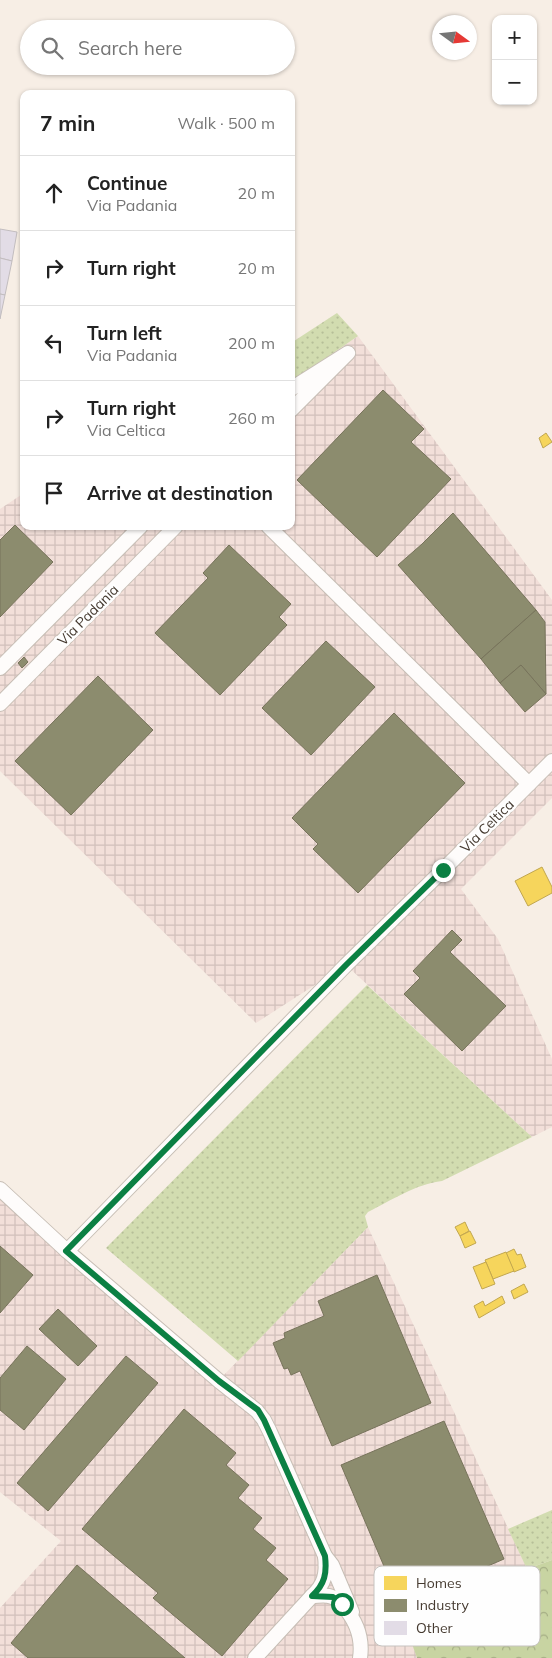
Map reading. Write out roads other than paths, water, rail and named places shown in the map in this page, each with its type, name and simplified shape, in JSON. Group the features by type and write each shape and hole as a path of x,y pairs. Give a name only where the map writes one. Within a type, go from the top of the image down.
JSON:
{"street":[{"path":"295,386 353,350 295,406"},
{"name":"Via Padania","path":"0,668 137,530"},
{"name":"Via Padania","path":"3,695 172,530"},
{"path":"272,530 529,784"},
{"name":"Via Celtica","path":"66,1251 346,965 552,761"},
{"path":"0,1189 66,1251 219,1381 258,1410 325,1556 332,1564 351,1608 353,1618"},
{"path":"255,1658 320,1589 324,1581 326,1568 325,1556"},
{"path":"312,1596 333,1597 342,1604 353,1618 360,1633 362,1647 360,1658"}]}
